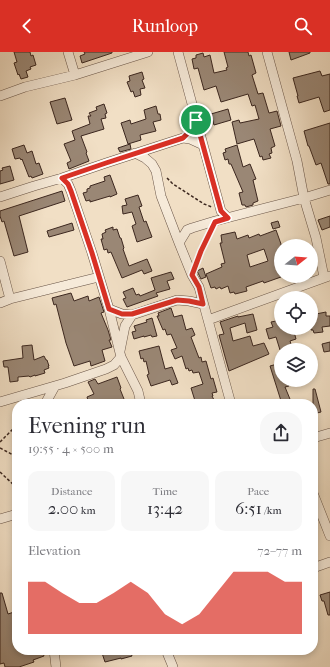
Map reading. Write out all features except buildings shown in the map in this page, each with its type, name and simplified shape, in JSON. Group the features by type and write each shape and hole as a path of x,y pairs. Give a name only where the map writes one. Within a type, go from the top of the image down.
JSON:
{"street":[{"path":"68,52 75,75"},
{"path":"0,96 25,87 75,75 148,52"},
{"path":"178,52 221,211 228,218"},
{"path":"208,320 327,276 304,198 297,161 267,52"},
{"path":"0,197 183,138 192,129 196,120"},
{"path":"183,138 203,145"},
{"path":"153,147 153,165"},
{"path":"135,153 145,158 153,165 158,176 161,196 192,275 199,287 230,399"},
{"path":"62,178 68,184 71,191 109,309 120,355 138,391 140,399"},
{"path":"179,243 187,230 330,190"},
{"path":"0,261 10,299"},
{"path":"0,303 10,299 99,277"},
{"path":"109,309 122,314 132,314 177,300 203,304"},
{"path":"0,402 55,386 114,365 120,355 125,326 132,314"},
{"path":"48,399 55,386"},
{"path":"31,393 39,399"},
{"path":"318,437 330,433"},
{"path":"318,506 330,536"},
{"path":"0,519 12,515"},
{"path":"318,566 330,562"},
{"path":"55,655 56,667"},
{"path":"168,655 173,667"}],"path":[{"path":"153,165 161,169 167,179 173,184 204,204 221,211"},
{"path":"192,275 201,251 215,222"},
{"path":"0,442 12,430"},
{"path":"0,448 12,454"},
{"path":"0,472 12,483"}],"route":[{"path":"196,120 221,211 228,218 215,222 201,251 192,275 199,287 203,304 177,300 132,314 122,314 109,309 71,191 68,184 62,178 183,138 192,129 196,120"}]}
